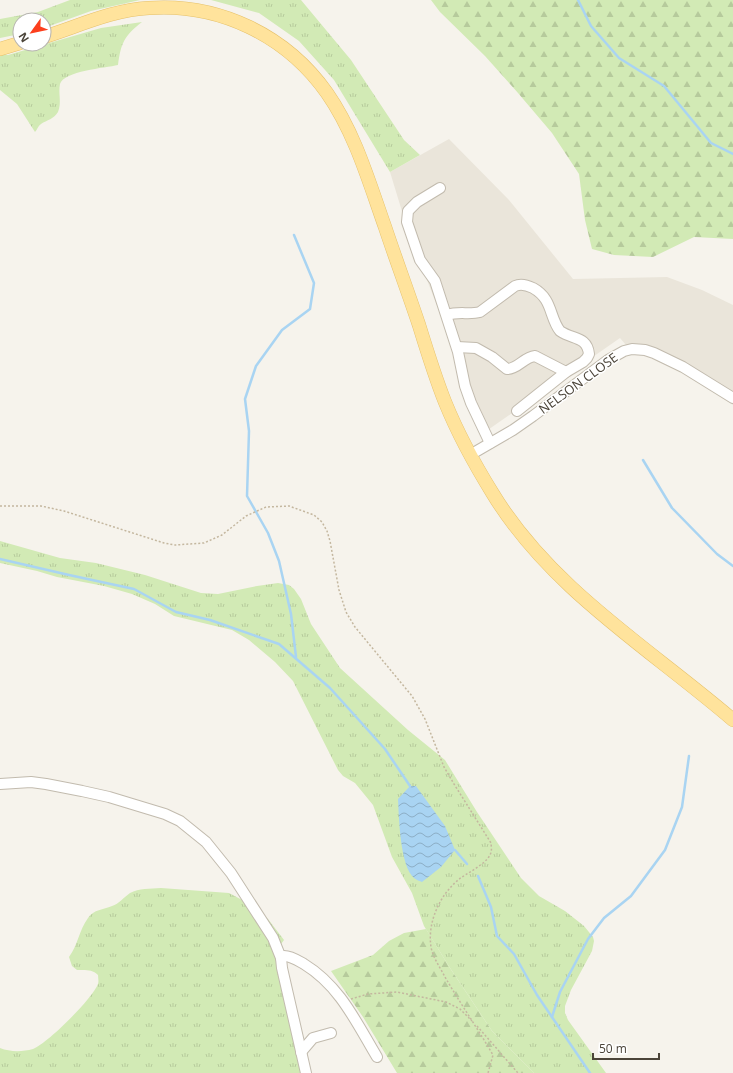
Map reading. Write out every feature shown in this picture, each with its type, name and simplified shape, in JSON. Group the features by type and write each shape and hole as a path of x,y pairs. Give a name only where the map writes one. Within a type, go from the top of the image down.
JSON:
{"main road":[{"path":"52,34 128,10 173,8 202,11 225,17 271,38 308,69 326,91 335,106 360,157 446,403 470,455 505,514 523,538 545,563 579,596 733,720"},
{"path":"0,49 12,45"}],"street":[{"path":"440,188 417,202 408,211 407,222 420,260 435,281 457,348 465,386 471,403 490,443"},
{"path":"447,315 455,312 480,312 515,286 520,284 538,291 544,297 560,331 581,340 587,345 589,354 583,362 566,372 517,411"},
{"path":"457,348 476,348 492,357 507,369 513,368 528,358 535,356 566,372"},
{"name":"NELSON CLOSE","path":"470,455 533,416 608,360 624,351 632,349 645,350 654,353 683,368 733,398"},
{"path":"0,784 31,782 82,790 165,814 180,821 199,834 231,872 273,938 282,958 282,968 306,1073"},
{"path":"282,958 284,956 292,957 329,983 344,1001 377,1058"},
{"path":"301,1052 313,1038 331,1033"}],"path":[{"path":"0,506 41,506 64,511 164,543 175,545 204,543 222,535 246,516 266,507 289,506 314,515 322,522 330,541 339,590 346,612 354,626 412,696 426,718 444,767 491,843 491,853 486,861 456,881 442,898 435,914 432,926 431,946 435,958 456,996 494,1055 488,1073"},
{"path":"344,1001 368,994 397,992 446,1002 460,1010 475,1024 518,1073"}],"shaded area":[{"path":"449,139 509,200 573,279 667,277 702,290 733,305 733,405 695,380 650,355 632,352 620,338 482,434 451,342 408,231 390,172"}],"green space":[{"path":"70,0 140,0 91,11 52,25 52,12 38,12"},
{"path":"211,0 301,0 351,60 404,140 420,155 390,172 334,80 299,41 259,13"},
{"path":"431,0 733,0 733,239 694,237 653,257 614,255 592,249 585,220 579,174 552,133 518,93 485,56 440,12"},
{"path":"12,17 12,36 0,38 0,19"},
{"path":"142,22 124,40 120,51 118,65 77,73 63,80 60,84 60,105 58,112 52,118 40,125 35,132 17,104 0,90 0,54 8,55 18,52 52,52 52,42 101,28"},
{"path":"0,541 60,558 96,563 145,575 201,593 218,594 278,583 289,585 294,589 301,599 311,624 340,668 408,730 445,760 477,812 521,878 539,896 565,911 584,926 593,937 594,941 592,951 571,990 565,1006 565,1013 568,1020 606,1073 534,1073 492,1031 424,926 412,893 392,857 373,805 355,783 343,776 338,770 293,681 275,662 249,640 232,630 174,616 155,604 132,594 104,586 57,577 0,563"},
{"path":"161,888 229,893 246,902 268,919 284,940 275,952 303,1073 0,1073 0,1048 12,1051 25,1051 40,1045 59,1030 79,1010 94,991 98,983 98,975 91,971 77,970 72,966 69,957 82,927 90,915 96,911 115,905 133,891"},
{"path":"426,929 492,1031 534,1073 397,1073 363,1017 331,971 373,955 389,941 404,933"}],"water":[{"path":"410,786 416,786 445,826 455,850 441,867 422,882 415,879 409,872 401,841 398,799"}],"waterway":[{"path":"578,0 591,26 619,58 664,86 711,143 733,154"},
{"path":"294,235 314,283 310,309 282,330 256,366 245,399 249,431 247,496 268,533 279,561 291,614 296,657"},
{"path":"643,460 672,508 717,554 733,566"},
{"path":"0,559 134,589 176,612 210,620 279,644 330,688 385,749 410,786"},
{"path":"552,1017 560,992 588,939 604,918 631,896 665,850 682,807 689,756"},
{"path":"455,850 467,864"},
{"path":"478,876 491,907 497,936 514,954 537,995 590,1073"}]}
